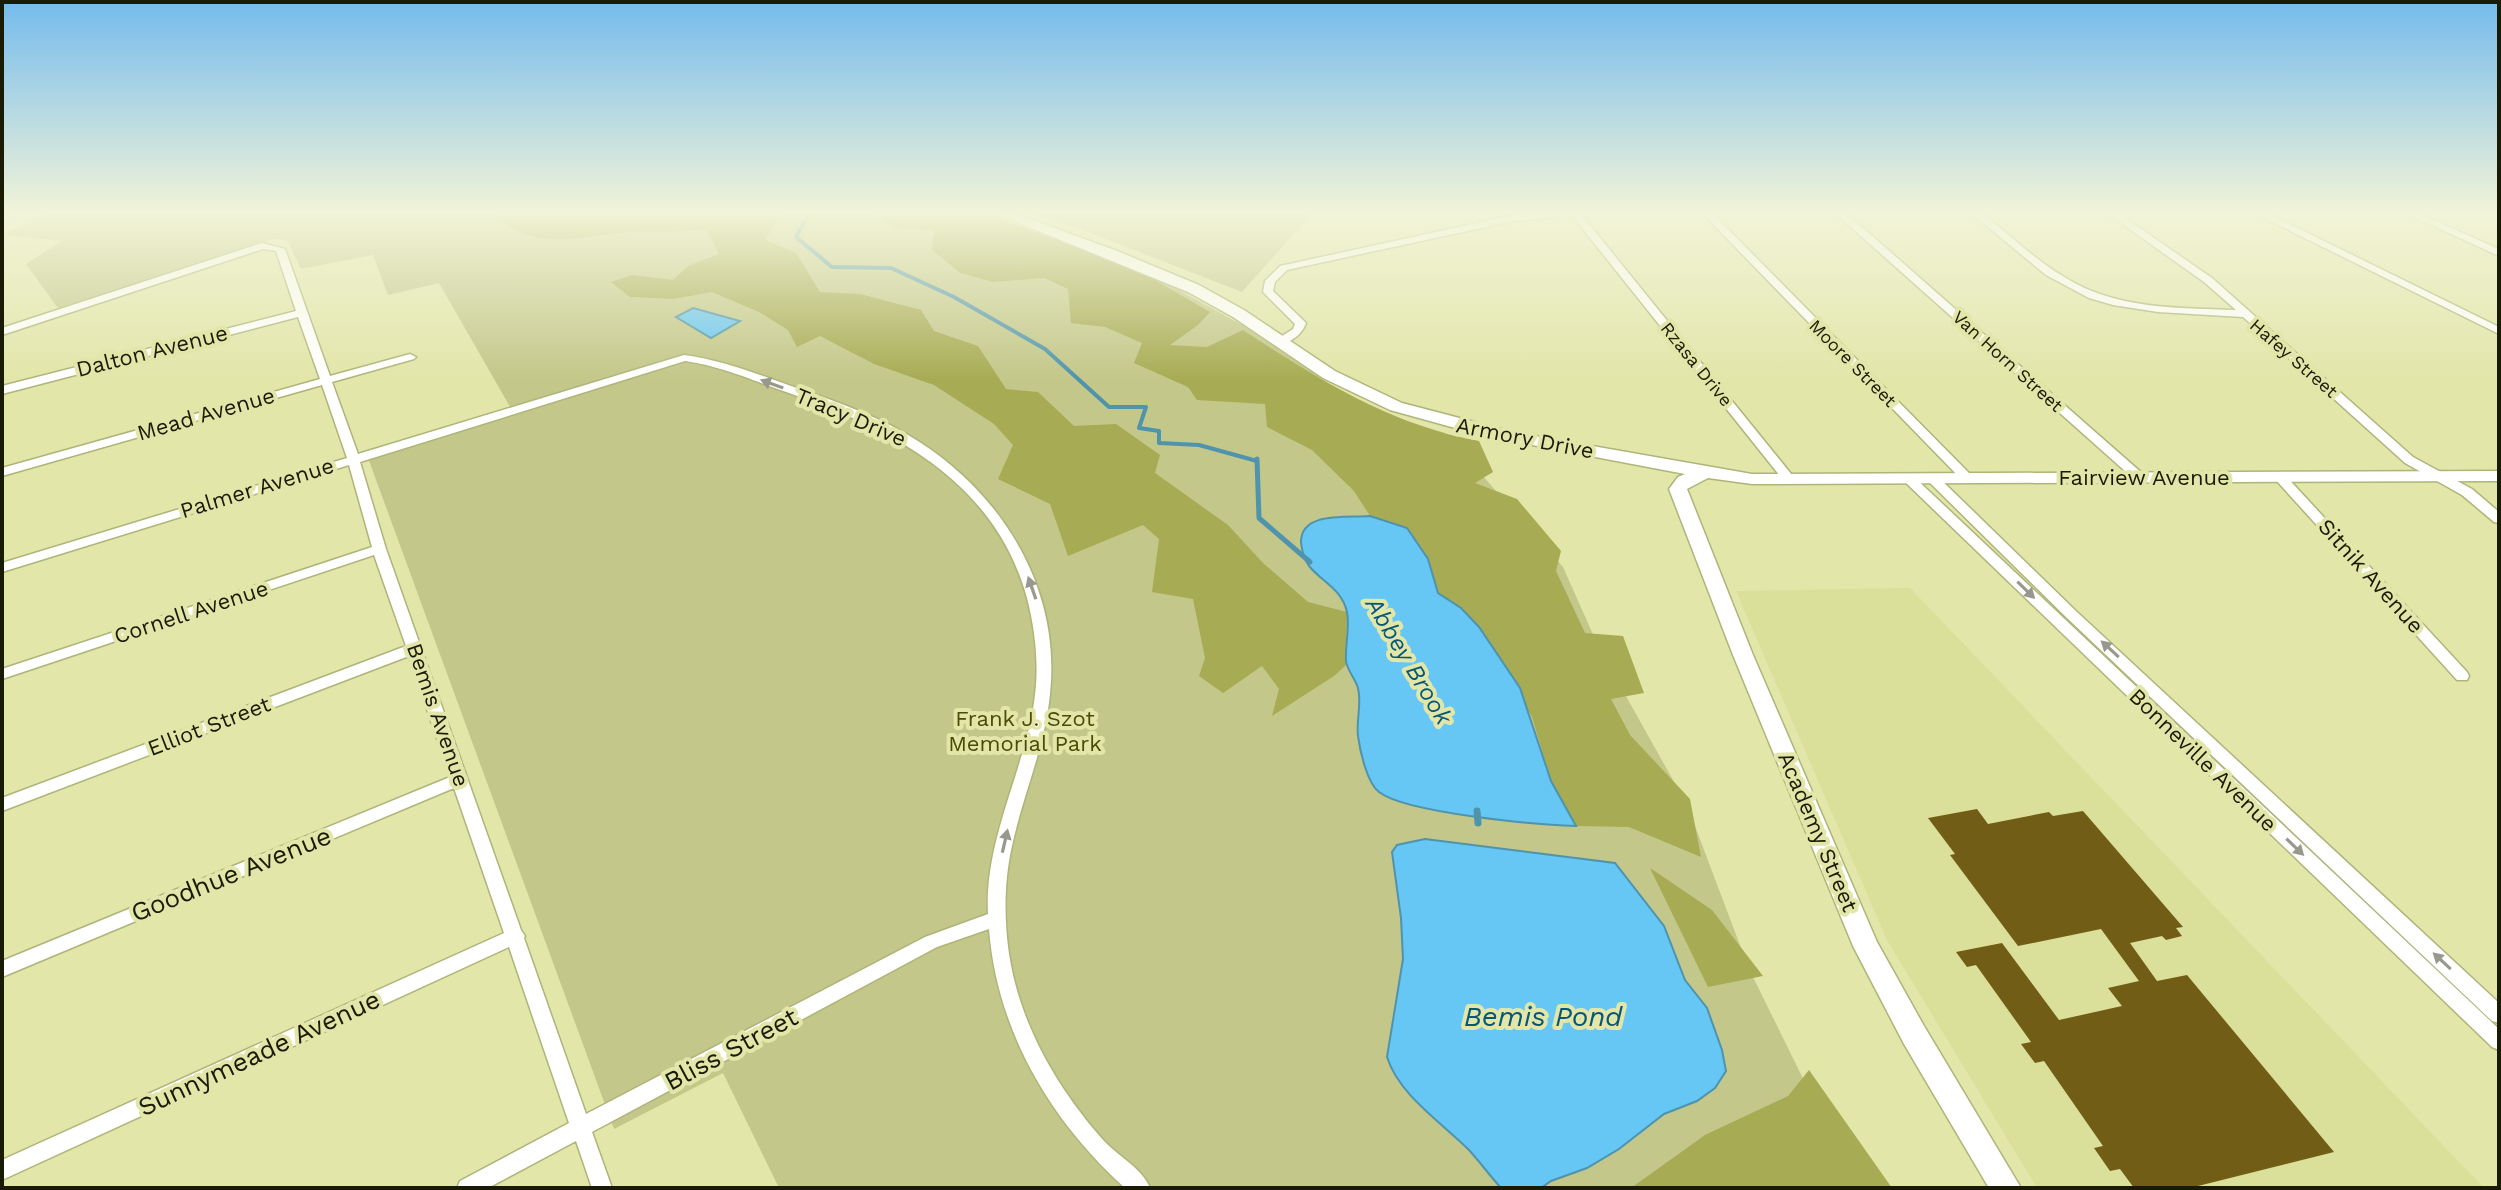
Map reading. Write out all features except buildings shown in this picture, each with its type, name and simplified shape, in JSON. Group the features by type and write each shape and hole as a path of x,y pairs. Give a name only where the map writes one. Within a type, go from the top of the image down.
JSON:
{"main road":[{"name":"Armory Drive","path":"1153,269 1223,304 1350,387 1422,415 1519,439 1705,473 1752,479 1788,478"},
{"name":"Academy Street","path":"1705,473 1684,481 1678,489 1681,503 1766,710 1866,946 1914,1035 2006,1188"},
{"name":"Fairview Avenue","path":"1788,478 2499,476"}],"street":[{"name":"Bemis Avenue","path":"2,332 194,269"},
{"name":"Bemis Avenue","path":"287,269 353,458 379,549 602,1188"},
{"path":"1280,341 1293,335 1301,326 1299,319 1272,298 1267,288 1285,269"},
{"name":"Rzasa Drive","path":"1620,269 1788,478"},
{"name":"Moore Street","path":"1761,269 1966,477"},
{"name":"Van Horn Street","path":"1903,269 2139,477"},
{"path":"2049,269 2074,288 2094,296 2185,312 2246,314"},
{"name":"Hafey Street","path":"2192,269 2402,454 2467,492 2499,519"},
{"path":"2372,269 2499,331"},
{"name":"Dalton Avenue","path":"2,390 302,313"},
{"name":"Mead Avenue","path":"2,472 410,357"},
{"name":"Tracy Drive","path":"513,408 667,361 698,358 820,401 892,431 937,460 972,490 1015,549 1035,595 1045,644 1038,732 1010,818 1000,865 998,918 1004,975 1028,1046 1069,1114 1098,1148 1140,1188"},
{"name":"Palmer Avenue","path":"2,568 513,408"},
{"name":"Sitnik Avenue","path":"2279,476 2462,676"},
{"name":"Bonneville Avenue","path":"1908,478 2499,1041"},
{"name":"Bonneville Avenue","path":"1932,478 2072,615 2499,1015"},
{"name":"Cornell Avenue","path":"2,674 379,549"},
{"name":"Elliot Street","path":"2,805 415,648"},
{"name":"Goodhue Avenue","path":"2,969 461,779"},
{"name":"Bliss Street","path":"467,1188 931,942 998,918"},
{"name":"Sunnymeade Avenue","path":"2,1170 516,936"}],"shaded area":[{"path":"685,269 806,269 820,292 860,294 921,310 934,331 978,346 1006,389 1038,392 1074,426 1116,424 1160,455 1155,473 1228,525 1263,563 1308,602 1347,612 1346,665 1272,716 1279,689 1262,666 1223,693 1199,676 1205,658 1193,599 1152,592 1159,539 1143,525 1068,556 1050,504 998,479 1013,445 994,424 934,385 874,364 820,336 797,347 788,330 759,312 712,292 673,299 630,297 611,282 632,275 673,280"},
{"path":"955,269 1135,269 1210,312 1170,345 1207,347 1243,330 1299,366 1385,412 1446,434 1479,441 1493,472 1475,483 1517,499 1561,551 1556,571 1585,633 1623,636 1644,693 1611,699 1630,735 1690,799 1701,857 1629,827 1576,826 1551,781 1532,717 1479,627 1461,608 1438,593 1428,559 1407,528 1370,516 1354,491 1312,450 1267,427 1265,404 1197,400 1188,387 1134,363 1142,343 1105,327 1071,323 1068,289 1044,278 993,282 960,273"},
{"path":"1910,588 2484,1188 2037,1188 1887,940 1736,591"},
{"path":"1650,868 1712,910 1763,976 1708,987"},
{"path":"1809,1070 1892,1188 1631,1188 1705,1135 1788,1096"}],"green space":[{"name":"Frank J. Szot Memorial Park","path":"29,269 182,269 58,308"},
{"name":"Frank J. Szot Memorial Park","path":"378,269 1133,269 1244,326 1338,390 1403,420 1445,433 1563,567 1599,648 1687,805 1749,969 1857,1188 779,1188 723,1073 614,1129 368,458 513,412 439,283 388,295"},
{"path":"1182,269 1263,269 1242,292"}],"water":[{"path":"693,308 740,321 711,338 676,317"},
{"path":"1370,516 1407,528 1428,559 1438,593 1461,608 1479,627 1520,688 1551,781 1576,826 1443,812 1394,799 1379,792 1371,782 1359,742 1358,688 1346,661 1347,612 1341,597 1309,566 1301,543 1303,533 1316,521"},
{"name":"Bemis Pond","path":"1425,839 1615,863 1664,926 1685,980 1707,1008 1726,1071 1715,1088 1697,1101 1664,1114 1619,1149 1587,1168 1551,1181 1541,1188 1501,1188 1469,1150 1411,1096 1387,1057 1403,959 1392,852 1397,845"}],"waterway":[{"name":"Abbey Brook","path":"892,269 954,297 1045,349 1109,407 1146,407 1139,428 1159,431 1159,443 1199,445 1257,461"},
{"name":"Abbey Brook","path":"1257,459 1259,518 1310,562"},
{"name":"Abbey Brook","path":"1477,811 1478,823"}]}
